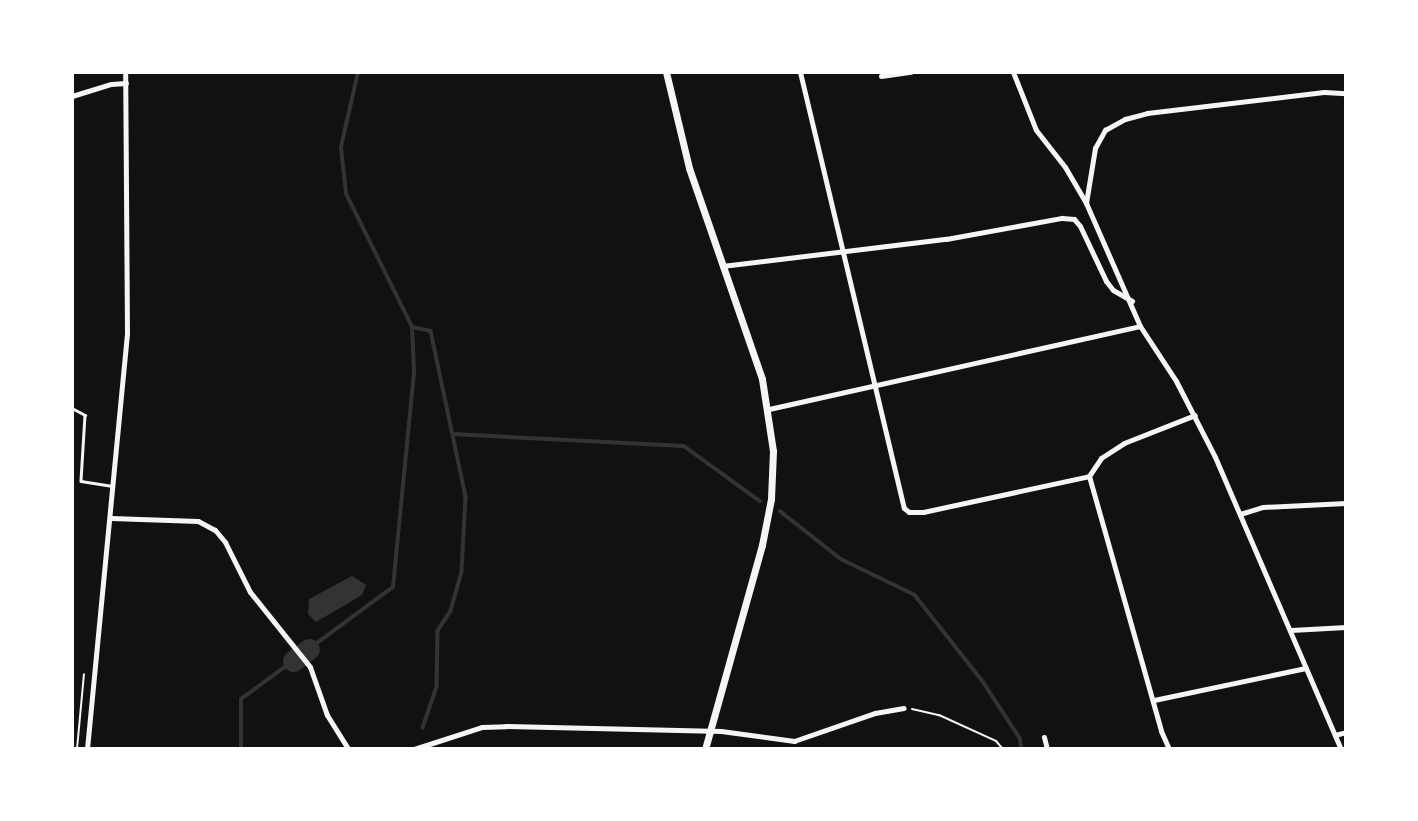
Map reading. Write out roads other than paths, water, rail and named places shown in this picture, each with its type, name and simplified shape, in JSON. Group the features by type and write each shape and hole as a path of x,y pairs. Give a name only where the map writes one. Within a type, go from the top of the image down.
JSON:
{"street":[{"path":"87,749 114,486 129,299 125,72"},
{"path":"666,72 689,169 762,379 769,409 773,451 771,499 705,749"},
{"path":"800,72 902,502 909,512 923,512 1090,476 1101,458 1124,443 1195,415"},
{"path":"881,76 911,72"},
{"path":"1013,72 1037,130 1065,167 1086,203 1132,301 1140,326 1195,415 1342,749"},
{"path":"72,96 111,84 126,83"},
{"path":"1086,203 1095,148 1105,130 1125,119 1146,113 1324,92 1346,93"},
{"path":"722,266 946,239 1062,218 1074,219 1105,281 1113,290 1132,301"},
{"path":"769,409 1140,326"},
{"path":"1090,476 1147,685 1169,749"},
{"path":"1240,514 1263,507 1346,503"},
{"path":"111,518 198,521 215,530 225,542 250,592 305,660 327,715 348,749"},
{"path":"1291,631 1346,627"},
{"path":"1154,700 1307,668"},
{"path":"414,749 482,727 710,731 794,741 875,713 904,708"},
{"path":"1335,735 1346,732"},
{"path":"1044,737 1047,749"}],"lane":[{"path":"72,408 85,415 80,481 114,486"}],"waterway":[{"path":"309,649 393,587 414,371 412,327 346,194 341,147 358,72"},
{"path":"412,327 431,331 466,497 462,572 451,611 438,631 437,687 423,728"},
{"path":"453,434 684,446 760,501"},
{"path":"780,511 841,559 915,595 982,680 1020,738 1022,749"},
{"path":"293,661 309,649"},
{"path":"241,749 241,699 293,661"}]}
